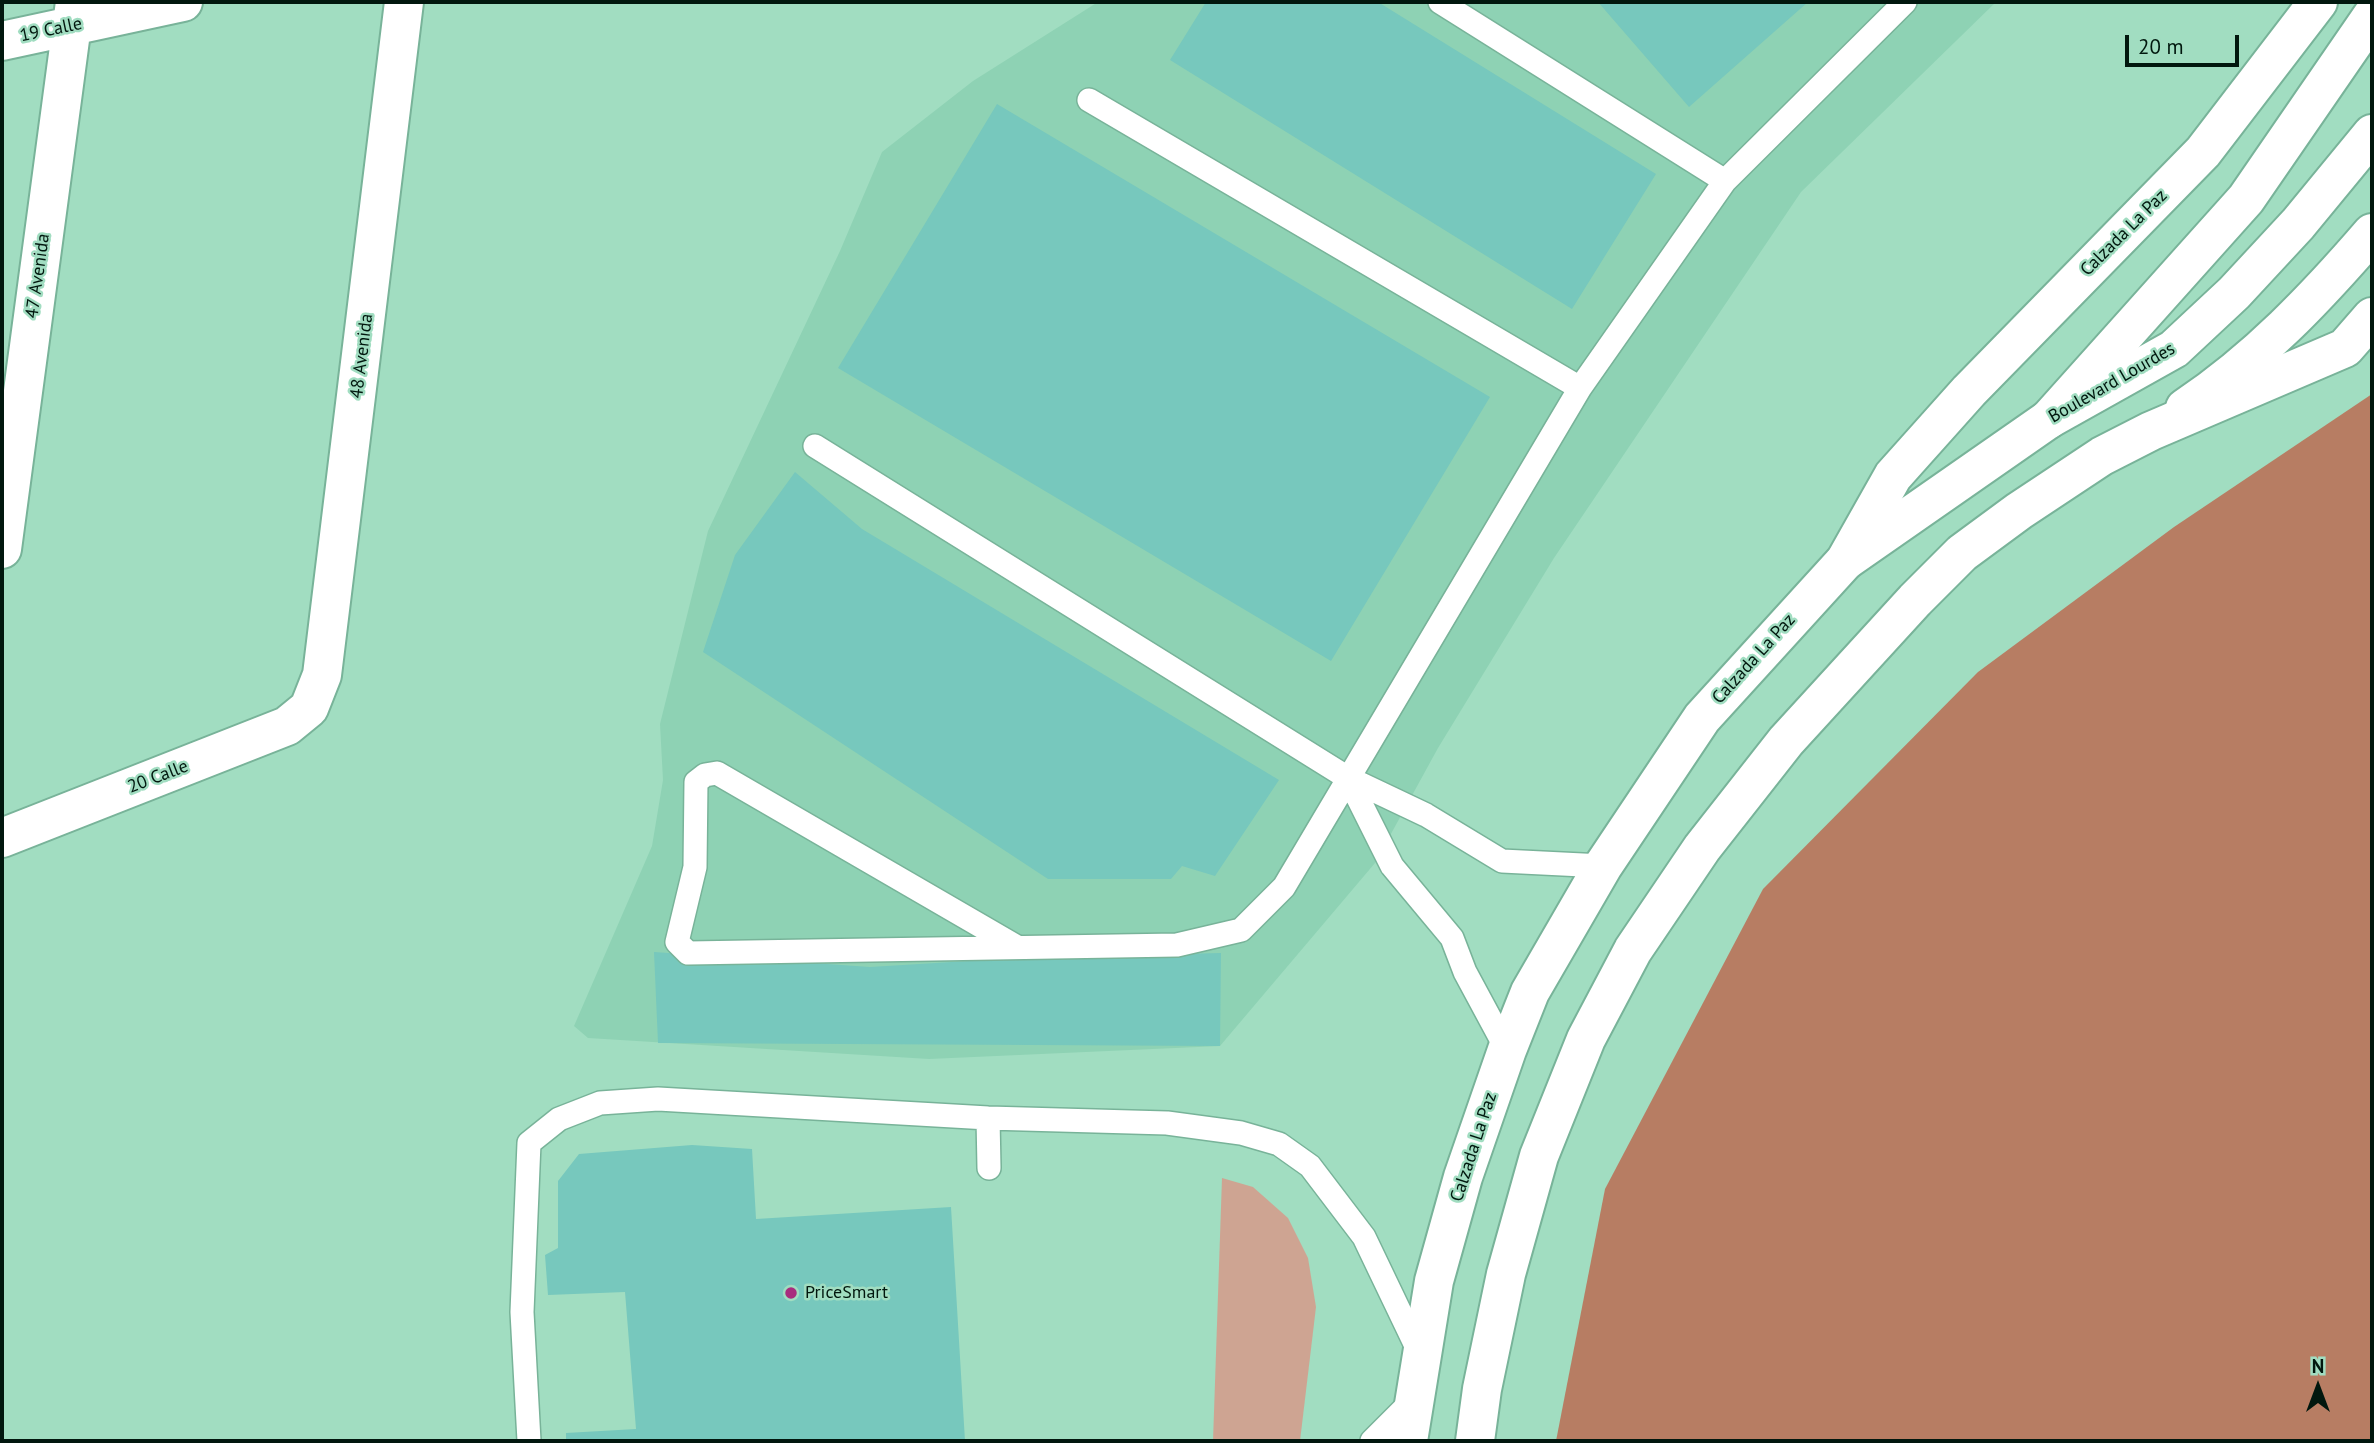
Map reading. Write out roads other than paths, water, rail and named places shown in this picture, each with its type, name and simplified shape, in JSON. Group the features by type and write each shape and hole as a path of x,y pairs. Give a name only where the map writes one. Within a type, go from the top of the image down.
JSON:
{"main road":[{"name":"19 Calle","path":"2,41 73,14 183,2"},
{"name":"48 Avenida","path":"309,708 322,675 404,2"},
{"name":"Calzada La Paz","path":"1408,1441 1434,1281 1459,1190 1530,992 1603,866 1702,718 1845,561 1893,476 1969,391 2203,152 2318,2"},
{"name":"47 Avenida","path":"2,549 73,14"},
{"path":"2049,419 2246,199 2372,16"},
{"name":"Boulevard Lourdes","path":"1845,561 2049,419 2174,349 2234,293 2280,244 2372,134"},
{"path":"2151,432 2212,391 2262,349 2319,295 2372,233"},
{"path":"1475,1441 1482,1390 1506,1274 1539,1156 1586,1039 1633,950 1702,848 1786,741 1915,600 1962,553 2019,511 2102,456 2345,348 2372,317"},
{"name":"20 Calle","path":"2,838 287,726 309,708"}],"lane":[{"path":"1440,2 1725,181"},
{"path":"1017,947 717,773 705,775 696,782 695,867 677,942 688,953 1177,945 1241,930 1284,887 1580,388 1725,181 1905,2"},
{"path":"1089,100 1580,388"},
{"path":"815,446 1348,778 1426,815 1502,861 1603,866"},
{"path":"1348,778 1392,866 1452,938 1465,972 1507,1050"},
{"path":"529,1441 522,1312 529,1143 559,1119 600,1103 658,1099 988,1118 1167,1123 1241,1133 1279,1143 1310,1166 1364,1237 1421,1355"},
{"path":"988,1118 989,1168"},
{"path":"1372,1441 1414,1399"}],"place":[{"name":"PriceSmart","path":"791,1293"}]}
